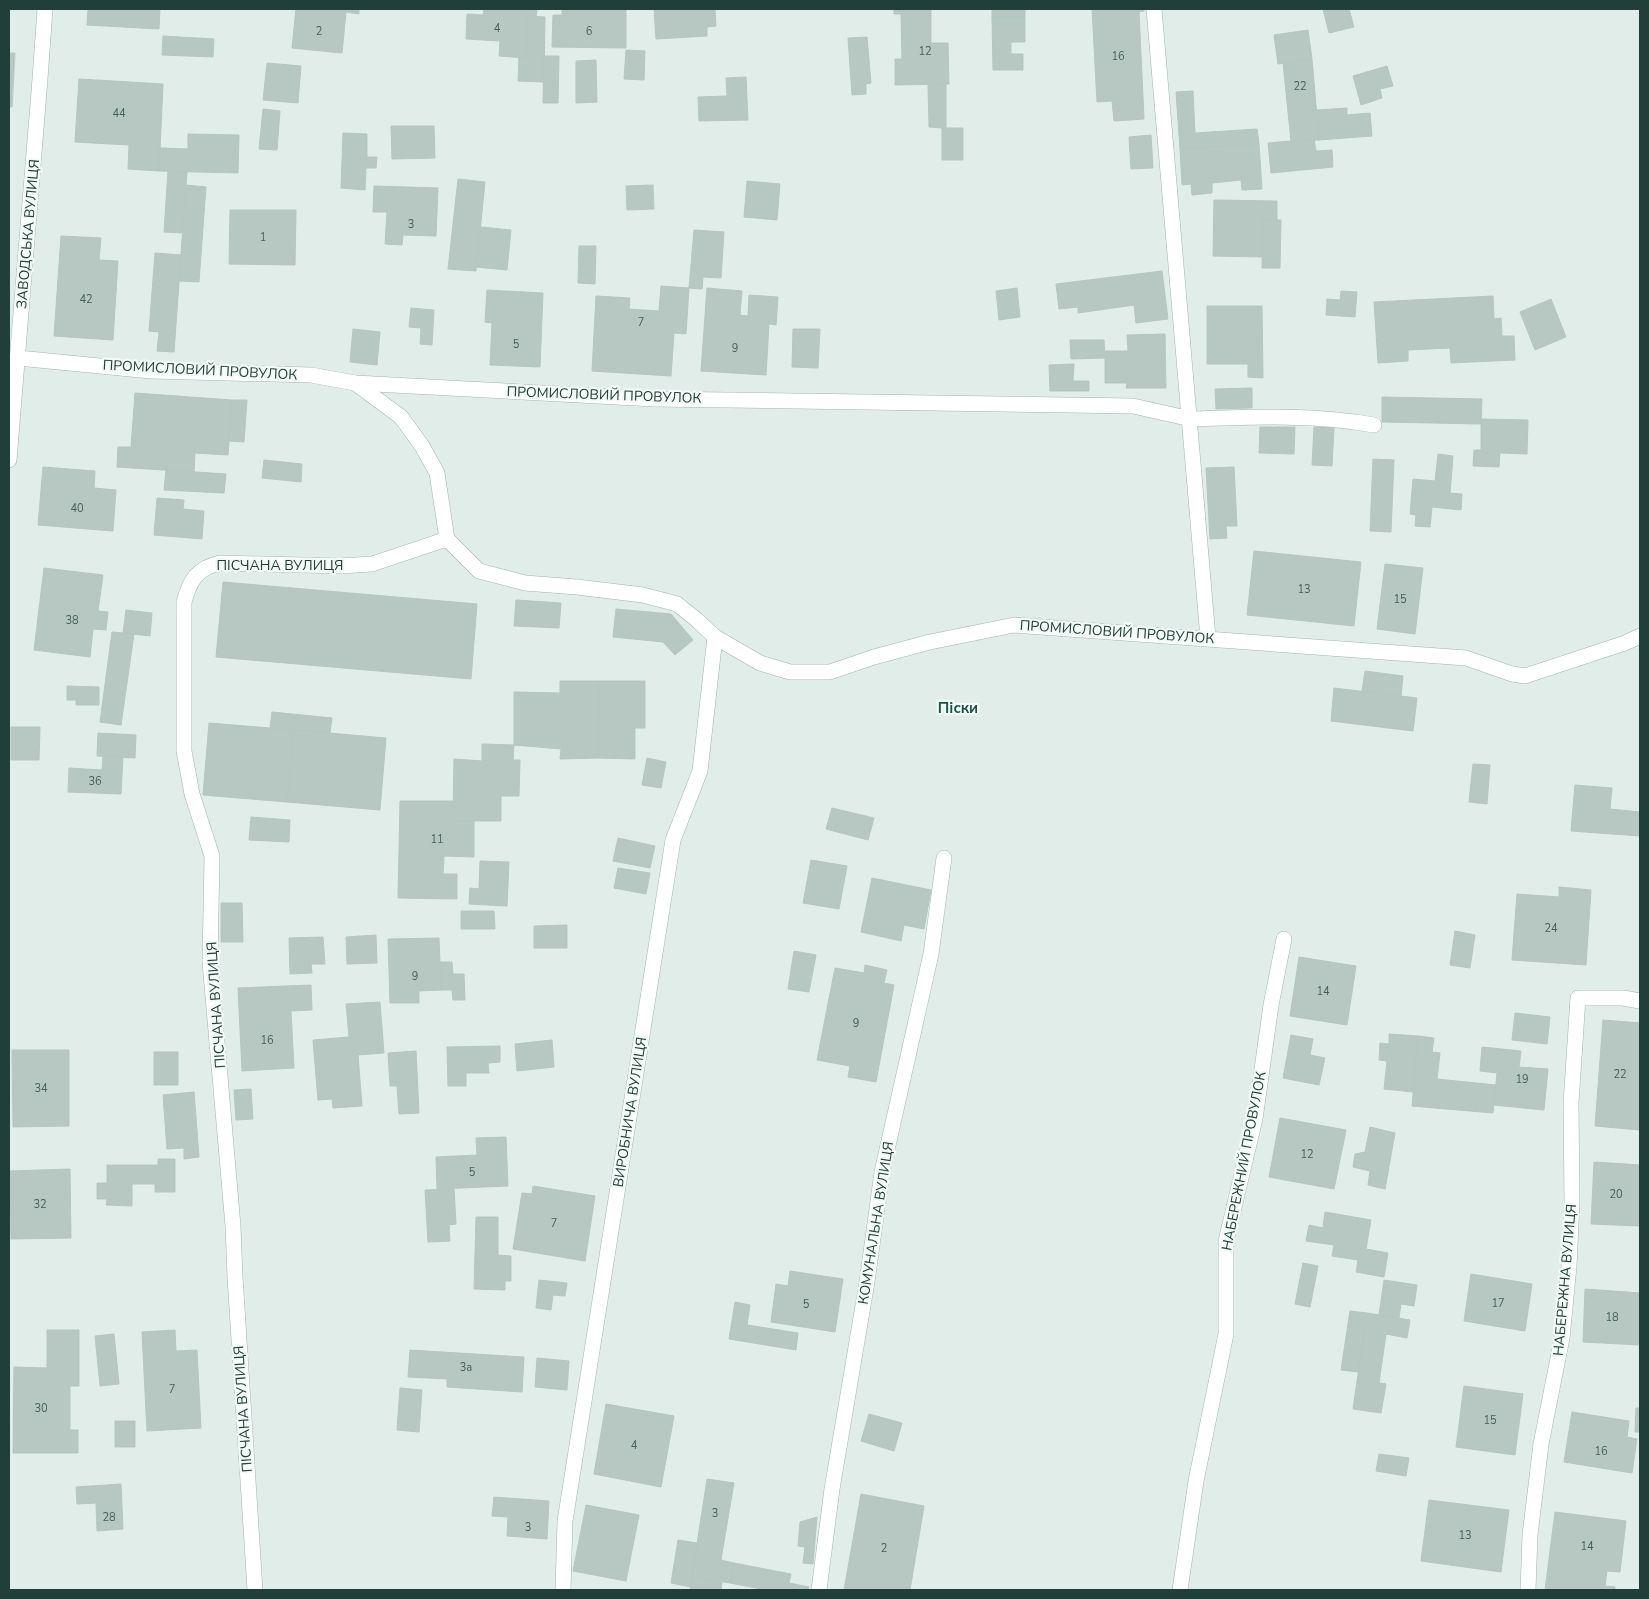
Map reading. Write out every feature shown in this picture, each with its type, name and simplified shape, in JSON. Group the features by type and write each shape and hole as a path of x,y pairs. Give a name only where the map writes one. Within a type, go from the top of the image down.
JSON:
{"street":[{"name":"ЗАВОДСЬКА ВУЛИЦЯ","path":"9,460 44,9"},
{"path":"1154,9 1191,419 1208,638"},
{"name":"ПРОМИСЛОВИЙ ПРОВУЛОК","path":"18,358 152,370 311,375 355,383 654,399 1133,406 1191,419 1306,418 1351,420 1374,425"},
{"path":"355,383 401,417 422,446 436,473 447,539"},
{"name":"ПРОМИСЛОВИЙ ПРОВУЛОК","path":"447,539 479,571 525,583 642,595 677,604 715,637 760,663 790,672 830,672 874,657 930,642 1014,625 1466,658 1512,674 1525,676 1625,643 1640,636"},
{"name":"ПІСЧАНА ВУЛИЦЯ","path":"255,1590 233,1226 210,962 212,856 192,794 184,751 184,602 188,585 206,566 220,563 340,566 372,564 447,539"},
{"name":"ВИРОБНИЧА ВУЛИЦЯ","path":"563,1590 565,1521 673,840 700,771 715,637"},
{"name":"КОМУНАЛЬНА ВУЛИЦЯ","path":"820,1590 833,1480 867,1282 882,1172 931,954 944,858"},
{"name":"НАБЕРЕЖНИЙ ПРОВУЛОК","path":"1180,1590 1196,1481 1226,1334 1226,1242 1255,1119 1270,1004 1284,939"},
{"name":"НАБЕРЕЖНА ВУЛИЦЯ","path":"1528,1590 1530,1536 1542,1444 1562,1338 1567,1284 1572,1203 1572,1103 1578,998 1623,998 1640,1001"}],"building":[{"path":"88,9 160,9 159,29 87,25"},
{"path":"296,9 359,9 359,14 346,12 342,53 292,48"},
{"path":"484,9 537,9 536,17 528,16 526,58 499,56 500,41 466,39 467,14 483,15"},
{"path":"562,9 626,9 626,48 552,47 553,15 562,15"},
{"path":"654,9 715,9 716,26 707,27 707,36 656,39"},
{"path":"894,9 931,9 931,43 948,43 949,84 895,85 895,59 902,59 901,14 894,14"},
{"path":"992,9 1025,9 1025,17 992,17"},
{"path":"1092,9 1144,9 1144,11 1139,12 1144,119 1114,121 1112,101 1097,102"},
{"path":"1323,9 1349,9 1354,27 1329,33"},
{"path":"528,16 545,17 544,82 518,81 519,57 526,58"},
{"path":"992,17 1025,17 1025,42 1011,42 1011,54 1023,54 1023,70 993,70"},
{"path":"1308,30 1312,59 1278,64 1274,35"},
{"path":"163,36 214,39 213,57 162,55"},
{"path":"867,37 871,83 866,84 866,94 852,95 848,38"},
{"path":"626,50 645,51 644,80 624,79"},
{"path":"9,53 15,53 12,107 9,107"},
{"path":"544,56 559,56 558,103 543,103"},
{"path":"1312,59 1319,140 1291,141 1283,63"},
{"path":"596,60 597,102 576,103 576,61"},
{"path":"267,63 301,66 298,103 263,100"},
{"path":"1387,66 1393,86 1380,89 1382,98 1361,105 1353,76"},
{"path":"746,77 748,120 699,121 698,97 727,96 726,78"},
{"path":"79,79 163,84 159,171 128,169 129,145 75,142"},
{"path":"928,84 946,84 946,128 963,128 963,160 942,160 942,128 929,127"},
{"path":"1193,91 1195,133 1257,129 1259,144 1180,149 1176,92"},
{"path":"1347,108 1347,115 1370,113 1372,136 1319,140 1317,110"},
{"path":"263,109 280,111 277,150 259,149"},
{"path":"391,126 434,126 435,158 392,159"},
{"path":"343,133 367,134 367,157 377,157 376,168 366,168 365,190 341,188"},
{"path":"188,134 239,135 238,173 159,171 160,148 188,149"},
{"path":"1151,135 1153,168 1131,169 1129,137"},
{"path":"1314,139 1316,151 1332,150 1333,167 1271,173 1268,143"},
{"path":"1259,144 1262,189 1242,190 1241,180 1212,183 1212,193 1192,195 1191,184 1182,185 1180,149"},
{"path":"168,171 187,172 182,233 164,232"},
{"path":"458,179 485,182 476,271 448,269"},
{"path":"747,181 780,184 777,220 744,217"},
{"path":"186,185 206,187 199,282 179,281"},
{"path":"653,185 654,209 627,210 626,186"},
{"path":"374,186 438,188 436,236 403,235 402,245 385,244 387,212 373,212"},
{"path":"1214,200 1277,201 1277,220 1263,220 1263,257 1213,256"},
{"path":"230,210 296,210 295,265 229,264"},
{"path":"1263,220 1281,220 1280,268 1262,268"},
{"path":"481,227 511,230 507,270 476,267"},
{"path":"694,230 724,232 721,278 703,277 702,289 689,288"},
{"path":"61,236 101,238 99,260 118,261 113,340 54,336"},
{"path":"579,246 596,246 595,284 578,283"},
{"path":"155,253 181,255 174,352 157,351 159,332 149,331"},
{"path":"1162,271 1168,319 1136,323 1134,305 1078,313 1078,307 1059,309 1056,284"},
{"path":"661,286 689,288 686,334 674,333 671,376 592,371 596,296 630,298 629,309 659,311"},
{"path":"707,288 742,291 740,315 748,316 749,295 778,297 776,325 769,324 766,375 701,371"},
{"path":"1017,288 1020,317 999,320 996,291"},
{"path":"487,290 543,293 540,367 490,365 492,323 485,322"},
{"path":"1341,291 1357,292 1355,317 1326,315 1327,299 1340,300"},
{"path":"1493,296 1494,319 1501,318 1502,336 1514,336 1515,360 1451,363 1450,348 1408,350 1408,361 1378,363 1374,302"},
{"path":"1551,299 1566,337 1535,350 1520,312"},
{"path":"1207,306 1262,306 1263,378 1248,377 1248,364 1207,364"},
{"path":"411,308 434,310 432,345 420,344 421,328 409,327"},
{"path":"353,329 380,332 377,365 350,362"},
{"path":"793,329 820,329 818,368 792,367"},
{"path":"1165,334 1166,388 1126,388 1127,383 1105,383 1105,351 1128,351 1127,335"},
{"path":"1070,340 1104,340 1105,358 1071,359"},
{"path":"1074,364 1073,381 1089,381 1089,391 1050,391 1049,365"},
{"path":"1252,388 1252,408 1216,409 1215,389"},
{"path":"135,393 232,400 228,455 195,453 194,472 117,467 118,447 131,447"},
{"path":"1382,397 1482,399 1481,424 1382,422"},
{"path":"232,400 247,400 244,442 229,441"},
{"path":"1481,419 1528,420 1527,454 1500,453 1499,467 1473,466 1474,450 1481,450"},
{"path":"1260,427 1295,427 1294,454 1259,453"},
{"path":"1314,427 1334,428 1332,466 1312,465"},
{"path":"1438,454 1453,456 1450,493 1462,494 1461,510 1432,507 1430,527 1415,526 1416,515 1410,514 1413,479 1435,481"},
{"path":"1373,459 1394,460 1391,532 1370,531"},
{"path":"264,460 302,464 301,482 262,478"},
{"path":"43,467 95,471 94,488 116,490 113,531 38,525"},
{"path":"1234,467 1237,526 1226,526 1227,538 1210,539 1206,468"},
{"path":"166,470 226,474 224,493 164,490"},
{"path":"157,498 184,500 183,509 204,511 202,539 154,535"},
{"path":"1254,551 1361,562 1354,626 1247,615"},
{"path":"1385,564 1423,568 1415,634 1377,629"},
{"path":"44,568 103,575 98,611 108,612 106,630 93,629 90,657 34,650"},
{"path":"223,582 477,604 471,679 216,657"},
{"path":"516,600 561,603 559,628 514,626"},
{"path":"616,609 671,614 693,640 675,655 663,642 613,637"},
{"path":"126,610 152,613 150,636 123,633"},
{"path":"112,632 134,634 121,725 100,722"},
{"path":"1365,671 1403,676 1401,696 1362,691"},
{"path":"560,681 599,681 598,758 560,759 561,749 514,745 514,692 560,693"},
{"path":"599,681 645,681 645,728 635,728 635,759 598,758"},
{"path":"67,686 99,687 99,705 76,705 76,700 67,700"},
{"path":"1334,688 1417,698 1413,731 1331,721"},
{"path":"272,712 332,718 330,733 270,728"},
{"path":"209,723 294,730 287,802 203,795"},
{"path":"11,727 40,727 39,760 11,760"},
{"path":"294,730 386,738 380,810 287,802"},
{"path":"98,733 136,735 135,758 97,756"},
{"path":"482,744 514,745 513,760 520,760 519,796 501,796 501,821 453,821 454,759 482,761"},
{"path":"103,756 123,757 121,794 68,792 69,768 102,770"},
{"path":"647,758 666,762 661,788 642,785"},
{"path":"1473,764 1490,765 1487,804 1469,802"},
{"path":"1575,785 1612,788 1610,809 1640,812 1640,836 1571,831"},
{"path":"400,801 453,801 453,821 474,821 474,857 444,856 443,874 457,874 457,899 398,898"},
{"path":"832,808 874,818 868,840 826,829"},
{"path":"251,817 290,820 289,842 249,840"},
{"path":"618,838 655,846 650,868 613,861"},
{"path":"811,860 847,866 839,909 803,903"},
{"path":"480,861 509,862 507,906 469,904 470,888 479,889"},
{"path":"618,868 650,873 646,894 614,888"},
{"path":"872,878 931,890 924,929 904,925 901,941 861,932"},
{"path":"1559,887 1591,890 1586,965 1512,960 1517,894 1559,897"},
{"path":"221,903 242,903 243,942 221,942"},
{"path":"461,911 494,911 495,929 461,929"},
{"path":"567,925 567,948 534,948 534,926"},
{"path":"1455,931 1475,935 1470,968 1450,965"},
{"path":"376,935 377,963 347,964 346,937"},
{"path":"323,937 325,964 311,964 312,973 290,974 289,938"},
{"path":"439,938 441,990 419,991 419,1003 390,1003 388,939"},
{"path":"794,951 816,955 809,992 788,989"},
{"path":"1299,957 1356,966 1347,1025 1290,1016"},
{"path":"440,962 452,962 453,974 464,974 465,1000 453,1000 452,990 441,990"},
{"path":"865,965 887,970 884,983 894,985 876,1082 848,1077 850,1066 817,1060 835,968 864,973"},
{"path":"311,985 312,1010 291,1011 294,1068 242,1071 238,988"},
{"path":"380,1002 384,1053 358,1055 362,1106 333,1108 332,1099 318,1100 313,1040 349,1037 346,1004"},
{"path":"1515,1013 1550,1017 1547,1044 1512,1040"},
{"path":"1603,1020 1640,1023 1640,1130 1595,1126"},
{"path":"1389,1034 1418,1036 1413,1092 1384,1089 1387,1061 1379,1060 1380,1043 1389,1044"},
{"path":"1291,1035 1313,1039 1310,1055 1325,1058 1319,1085 1283,1078"},
{"path":"1418,1036 1434,1038 1432,1052 1440,1053 1437,1079 1496,1085 1493,1113 1412,1106"},
{"path":"552,1040 554,1067 517,1071 515,1044"},
{"path":"500,1046 500,1062 488,1063 489,1073 466,1073 466,1086 448,1086 447,1047"},
{"path":"1482,1047 1521,1051 1519,1067 1548,1069 1544,1110 1494,1105 1497,1073 1480,1071"},
{"path":"12,1050 69,1050 69,1126 13,1127"},
{"path":"416,1051 419,1113 399,1114 397,1086 390,1086 388,1053"},
{"path":"154,1052 178,1052 178,1085 154,1085"},
{"path":"251,1089 253,1119 236,1120 234,1090"},
{"path":"194,1092 199,1157 184,1159 184,1148 167,1149 163,1095"},
{"path":"1280,1118 1346,1130 1334,1189 1269,1177"},
{"path":"1370,1127 1395,1133 1385,1189 1368,1185 1370,1171 1353,1167 1355,1154 1365,1152"},
{"path":"506,1137 508,1186 437,1189 436,1157 477,1155 476,1138"},
{"path":"158,1159 175,1159 175,1192 155,1192 155,1184 132,1184 132,1206 106,1205 107,1199 97,1199 97,1183 107,1183 107,1165 158,1165"},
{"path":"1594,1162 1640,1165 1640,1226 1591,1224"},
{"path":"70,1169 71,1238 11,1239 10,1171"},
{"path":"533,1186 595,1196 585,1261 513,1249 522,1193 532,1194"},
{"path":"454,1189 456,1224 449,1225 450,1241 428,1242 425,1190"},
{"path":"1325,1212 1371,1220 1366,1249 1388,1253 1384,1277 1356,1272 1358,1260 1332,1256 1334,1245 1306,1241 1309,1225 1323,1228"},
{"path":"476,1217 498,1217 498,1255 511,1256 511,1281 505,1281 505,1290 474,1289"},
{"path":"1303,1263 1318,1266 1310,1307 1295,1304"},
{"path":"790,1271 843,1279 835,1332 771,1322 776,1284 788,1286"},
{"path":"1471,1274 1532,1284 1525,1331 1464,1321"},
{"path":"539,1280 567,1283 565,1296 553,1295 551,1310 536,1308"},
{"path":"1384,1280 1417,1285 1414,1306 1401,1304 1399,1318 1379,1315"},
{"path":"1585,1289 1640,1293 1640,1345 1583,1342"},
{"path":"735,1302 750,1305 747,1325 798,1333 796,1350 729,1339"},
{"path":"1350,1311 1367,1313 1358,1372 1341,1370"},
{"path":"1367,1313 1410,1320 1407,1338 1386,1334 1379,1383 1386,1384 1381,1413 1353,1409"},
{"path":"47,1330 79,1330 79,1386 70,1386 70,1430 78,1430 78,1453 13,1453 14,1367 47,1368"},
{"path":"175,1330 176,1351 197,1350 201,1428 147,1431 142,1332"},
{"path":"114,1334 119,1384 100,1386 95,1336"},
{"path":"410,1350 524,1357 522,1392 447,1387 447,1379 408,1377"},
{"path":"537,1358 569,1361 567,1390 535,1387"},
{"path":"1464,1386 1523,1394 1515,1455 1456,1447"},
{"path":"400,1388 422,1390 419,1432 397,1430"},
{"path":"606,1404 674,1416 661,1487 594,1474"},
{"path":"1636,1408 1640,1408 1640,1432 1635,1432"},
{"path":"1572,1412 1629,1421 1627,1437 1637,1439 1632,1473 1564,1462"},
{"path":"869,1414 902,1423 894,1451 861,1441"},
{"path":"115,1421 135,1421 135,1447 115,1447"},
{"path":"1379,1454 1409,1458 1406,1476 1376,1471"},
{"path":"707,1479 734,1483 721,1560 734,1563 730,1583 692,1577"},
{"path":"121,1484 123,1529 97,1531 96,1503 77,1504 76,1487"},
{"path":"861,1494 924,1506 910,1590 844,1590"},
{"path":"494,1497 549,1501 547,1539 507,1536 508,1517 492,1516"},
{"path":"1429,1500 1509,1510 1501,1572 1421,1561"},
{"path":"586,1505 639,1515 626,1581 573,1571"},
{"path":"1555,1512 1626,1521 1620,1572 1607,1571 1605,1586 1615,1587 1615,1590 1545,1590"},
{"path":"817,1517 813,1564 803,1563 805,1547 798,1546 800,1522"},
{"path":"678,1540 697,1543 691,1587 671,1583"},
{"path":"734,1563 791,1574 789,1583 809,1587 808,1590 766,1590 730,1583"},
{"path":"692,1577 722,1582 721,1590 690,1590"}],"district":[{"name":"Піски","path":"958,708"}]}
